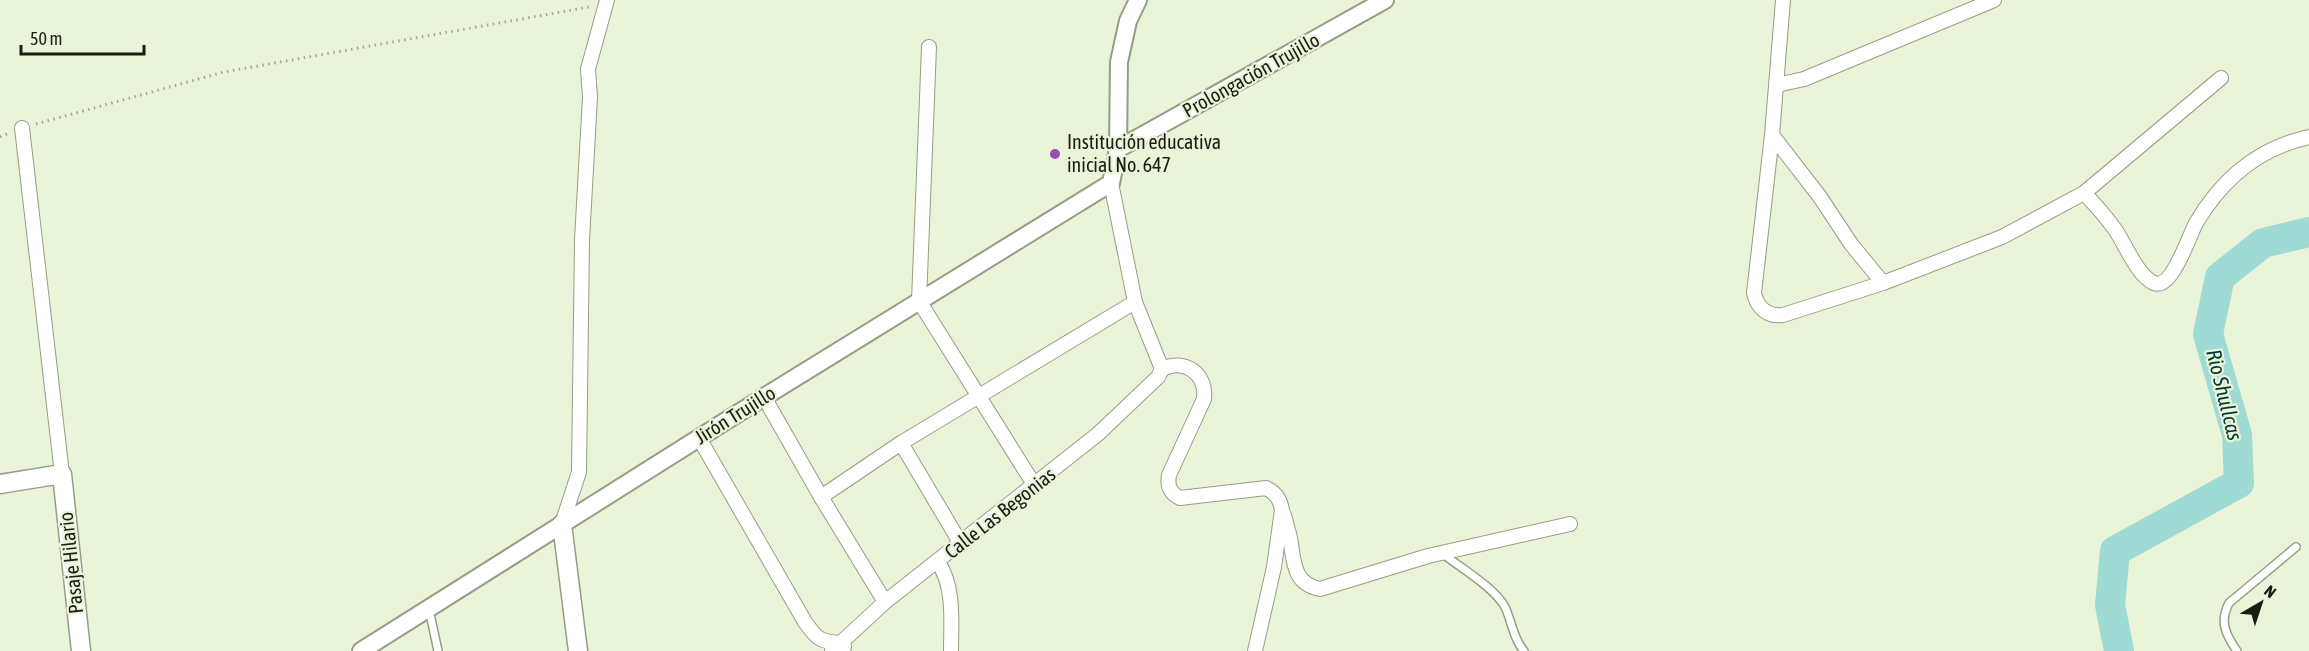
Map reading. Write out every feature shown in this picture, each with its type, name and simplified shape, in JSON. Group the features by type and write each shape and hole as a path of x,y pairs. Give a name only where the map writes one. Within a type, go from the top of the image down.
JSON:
{"main road":[{"path":"0,484 62,474"},
{"name":"Pasaje Hilario","path":"62,474 81,651"},
{"path":"562,524 578,651"}],"street":[{"path":"1138,0 1128,21 1119,62 1118,149 1111,183 1135,302 1162,369 1178,365 1189,368 1199,375 1204,386 1204,399 1167,481 1172,492 1180,498 1266,488 1275,494 1282,510 1291,541 1292,562 1296,573 1304,582 1320,589 1442,553 1570,524"},
{"name":"Prolongación Trujillo","path":"1118,149 1384,0"},
{"path":"1783,0 1777,85 1754,293 1757,304 1771,315 1783,315 1883,283 2002,237 2084,193 2221,78"},
{"path":"1777,85 1804,79 1994,0"},
{"path":"562,524 579,472 582,240 590,97 588,69 607,2"},
{"path":"929,47 920,301 1035,486"},
{"path":"22,128 62,474"},
{"path":"1772,135 1821,197 1851,244 1883,283"},
{"path":"2084,193 2115,229 2140,270 2153,283 2161,284 2167,281 2174,271 2194,226 2206,206 2228,180 2243,166 2272,148 2309,137"},
{"name":"Jirón Trujillo","path":"362,651 764,397 1111,183"},
{"path":"821,497 901,443 1135,302"},
{"name":"Calle Las Begonias","path":"840,648 885,602 1035,486 1098,434 1158,377 1162,369"},
{"path":"764,397 885,602"},
{"path":"699,438 805,622 815,636 840,648"},
{"path":"901,443 961,544"},
{"path":"1255,651 1274,567 1282,510"},
{"path":"938,562 948,581 951,608 951,651"}],"lane":[{"path":"2237,651 2226,634 2224,626 2229,603 2296,547"},
{"path":"1442,553 1497,596 1505,608 1510,625 1524,651"},
{"path":"429,608 438,651"}],"path":[{"path":"22,128 224,72 607,2"}],"waterway":[{"name":"Rio Shullcas","path":"2119,651 2110,605 2115,551 2239,483 2237,435 2208,334 2220,277 2263,243 2309,232"}],"place":[{"name":"Institución educativa inicial No. 647","path":"1055,154"}]}
